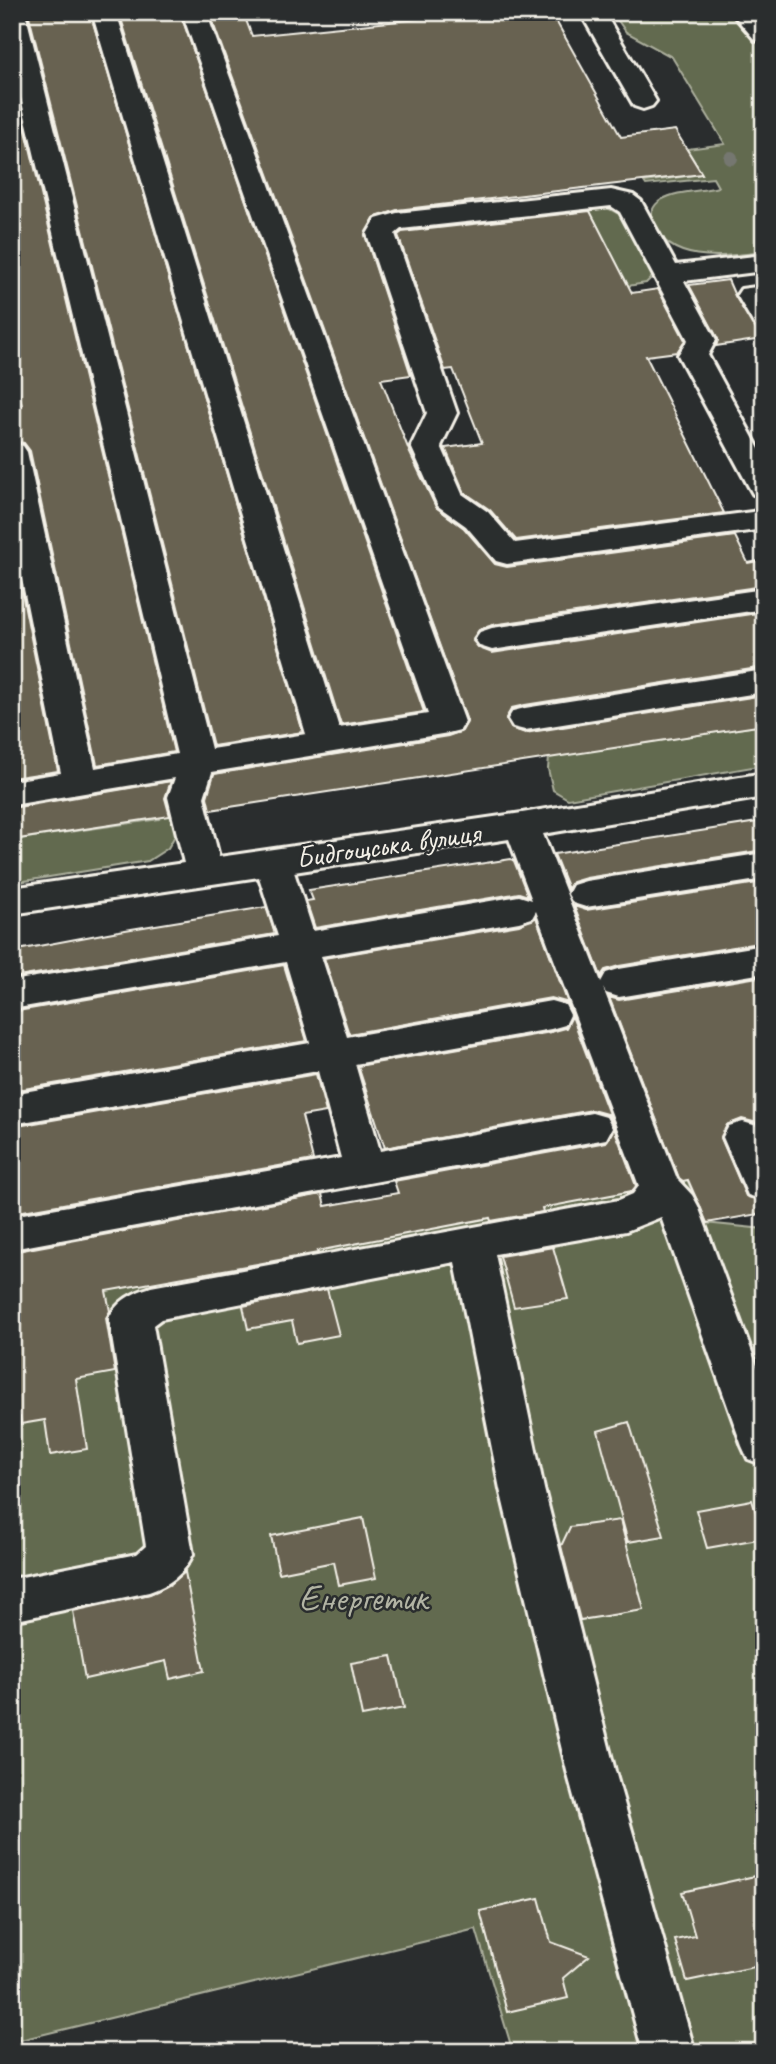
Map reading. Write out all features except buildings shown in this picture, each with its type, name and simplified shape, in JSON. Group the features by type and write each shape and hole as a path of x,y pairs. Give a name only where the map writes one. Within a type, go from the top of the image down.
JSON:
{"street":[{"path":"13,12 197,764 186,797 204,870"},
{"path":"104,12 326,743"},
{"path":"12,793 448,722 194,12"},
{"path":"592,12 643,101"},
{"path":"743,12 764,35"},
{"path":"764,487 693,355 702,340 631,207 623,201 611,198 397,221 386,225 381,234 442,413 426,446 449,499 477,519 507,554 762,520 764,517"},
{"path":"668,274 764,263"},
{"path":"764,294 751,295 764,318"},
{"path":"12,452 80,783"},
{"path":"492,639 764,600"},
{"path":"525,719 764,681"},
{"name":"Бидгощська вулиця","path":"12,901 204,870 522,825 764,785"},
{"path":"522,825 660,1188 678,1206 764,1446"},
{"path":"273,862 333,1054 365,1170"},
{"path":"586,894 764,866"},
{"path":"12,995 519,909"},
{"path":"619,983 764,959"},
{"path":"12,1109 551,1015"},
{"path":"12,1233 592,1128"},
{"path":"743,1137 764,1184"},
{"path":"12,1600 149,1572 170,1554 130,1318 151,1304 626,1215 647,1205 660,1188"},
{"path":"472,1242 522,1489 561,1650 591,1771 669,2052"}],"green space":[{"path":"612,12 733,12 750,34 764,46 764,252 717,256 686,252 661,237 652,223 652,210 661,200 675,194 718,187 713,178 646,185 644,182 702,174 687,149 725,144 672,57 626,32"},
{"path":"602,205 623,216 653,276 646,283 628,286 594,219 536,225 532,215 537,211"},
{"path":"764,725 764,765 568,799 553,790 548,769 549,757"},
{"path":"171,800 177,832 168,848 148,861 12,883 12,840 160,819 156,803"},
{"name":"Енергетик","path":"687,1179 705,1223 764,1229 764,2052 513,2052 476,1929 12,2042 12,1307"}]}
